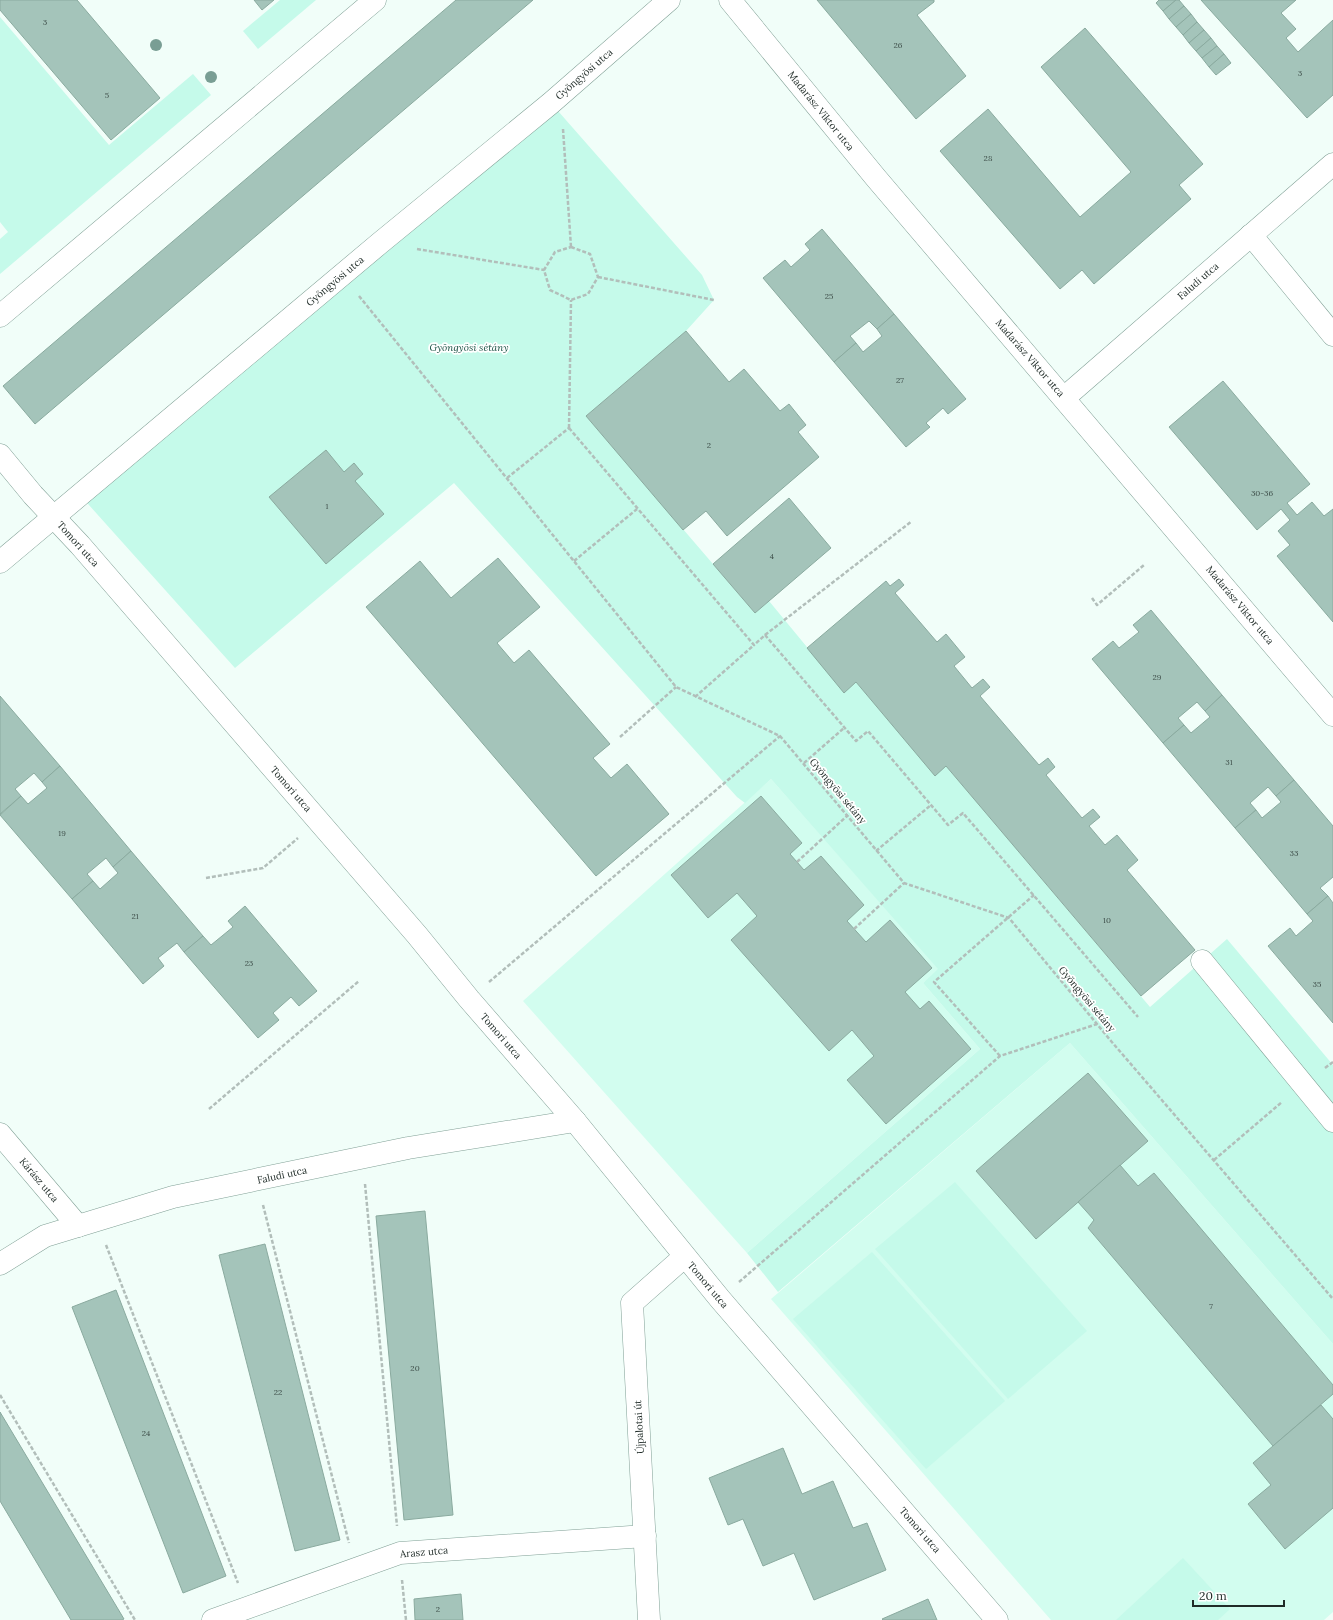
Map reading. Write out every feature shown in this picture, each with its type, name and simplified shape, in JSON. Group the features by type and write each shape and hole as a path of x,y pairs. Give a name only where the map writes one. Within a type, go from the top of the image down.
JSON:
{"street":[{"path":"0,316 375,0"},
{"name":"Gyöngyösi utca","path":"0,562 380,242 560,95 669,0"},
{"name":"Madarász Viktor utca","path":"730,0 876,178 1333,715"},
{"name":"Faludi utca","path":"1064,398 1333,164"},
{"path":"1251,235 1333,335"},
{"name":"Tomori utca","path":"0,455 85,551 417,935 469,999 575,1121 684,1257 997,1620"},
{"path":"1202,961 1333,1121"},
{"name":"Faludi utca","path":"0,1264 45,1236 173,1197 408,1148 575,1121"},
{"name":"Kárász utca","path":"0,1134 88,1223"},
{"name":"Újpalotai út","path":"650,1620 632,1303 684,1257"},
{"name":"Arasz utca","path":"213,1620 400,1553 645,1536"}],"path":[{"path":"560,95 571,246"},
{"path":"380,242 544,270"},
{"path":"571,246 590,254 598,277 588,294 571,300 550,290 544,270 555,252 571,246"},
{"name":"Gyöngyösi sétány","path":"342,275 676,687 780,736 904,883"},
{"path":"598,277 714,300"},
{"path":"571,300 569,428 754,645"},
{"path":"508,478 569,428"},
{"path":"574,561 637,509"},
{"path":"695,697 765,635 912,521"},
{"path":"1092,598 1097,605 1144,565"},
{"path":"765,635 856,741 868,731 948,825 963,813 1138,1017"},
{"path":"620,737 676,687"},
{"path":"804,763 844,728"},
{"path":"469,999 780,736"},
{"path":"876,851 931,805"},
{"path":"797,862 848,815"},
{"path":"206,878 263,868 318,821"},
{"path":"854,929 904,883 1009,918"},
{"path":"1000,1056 934,982 1034,895"},
{"name":"Gyöngyösi sétány","path":"1009,918 1333,1299"},
{"path":"208,1109 359,981"},
{"path":"720,1299 1000,1056 1098,1024"},
{"path":"1214,1160 1302,1085 1333,1062"},
{"path":"363,1158 396,1520"},
{"path":"256,1180 348,1538"},
{"path":"88,1223 234,1573"},
{"path":"0,1395 135,1620"},
{"path":"404,1596 406,1620"}],"shaded area":[{"path":"771,779 939,969 923,983 980,1049 747,1253 523,1001"},
{"path":"1070,1043 1333,1344 1333,1612 1324,1620 1051,1620 771,1299"}],"green space":[{"path":"280,0 316,0 258,49 243,31"},
{"path":"0,17 109,145 193,74 211,95 0,274 0,239 8,232 0,222"},
{"name":"Gyöngyösi sétány","path":"551,103 702,275 714,300 686,331 586,416 755,613 769,601 844,692 856,682 935,775 946,766 1150,1007 1227,939 1333,1065 1333,1344 1070,1043 778,1292 747,1253 980,1049 923,983 938,969 771,779 745,803 737,797 454,483 235,668 80,495"},
{"path":"955,1182 1087,1331 1008,1399 875,1249"},
{"path":"872,1252 1005,1401 926,1469 793,1319"},
{"path":"1183,1558 1230,1609 1218,1620 1116,1620"}],"building":[{"path":"0,0 77,0 160,98 111,140 0,10"},
{"path":"254,0 274,0 262,10"},
{"path":"456,0 533,0 35,424 3,386"},
{"path":"817,0 934,0 934,2 917,15 966,76 916,119"},
{"path":"1159,0 1176,0 1163,11 1156,3"},
{"path":"1176,0 1179,0 1184,6 1169,19 1163,11"},
{"path":"1201,0 1296,0 1281,13 1296,29 1286,38 1298,52 1333,20 1333,95 1307,118"},
{"path":"1184,6 1191,14 1176,27 1169,19"},
{"path":"1191,14 1197,22 1183,35 1176,27"},
{"path":"1197,22 1204,30 1189,43 1183,35"},
{"path":"1085,28 1203,164 1179,185 1191,199 1094,284 1082,270 1060,289 940,151 988,109 1080,217 1131,172 1041,67"},
{"path":"1204,30 1211,38 1196,51 1189,43"},
{"path":"1211,38 1217,46 1202,58 1196,51"},
{"path":"1217,46 1224,54 1209,67 1202,58"},
{"path":"1224,54 1231,63 1216,75 1209,67"},
{"path":"822,229 894,314 877,329 869,321 850,336 856,343 834,362 763,278 785,260 791,267 810,250 805,244"},
{"path":"894,314 966,399 948,414 943,408 926,423 930,427 906,447 834,362 856,343 863,352 882,336 877,329"},
{"path":"686,331 729,382 744,369 780,411 789,404 806,425 798,432 819,457 727,536 706,511 683,530 586,416"},
{"path":"1223,381 1310,484 1287,503 1297,515 1312,502 1324,516 1333,509 1333,622 1277,556 1290,545 1278,531 1290,520 1281,509 1257,530 1169,427"},
{"path":"326,450 344,472 354,463 363,474 355,481 384,514 326,564 269,497"},
{"path":"789,498 831,548 755,613 713,564"},
{"path":"498,558 540,607 497,643 514,663 529,650 610,744 593,758 611,778 627,764 669,814 596,876 366,607 420,561 451,598"},
{"path":"899,579 904,585 895,593 937,642 946,634 965,657 954,666 972,688 983,679 990,687 980,696 1039,765 1048,758 1055,767 1046,775 1082,818 1093,809 1100,817 1089,826 1105,845 1117,835 1138,860 1127,870 1195,950 1141,996 946,766 935,776 856,682 844,693 807,648 886,581 890,586"},
{"path":"1151,610 1222,695 1205,711 1197,702 1178,718 1184,725 1163,743 1092,659 1113,641 1119,648 1139,632 1133,625"},
{"path":"1222,695 1294,780 1276,796 1268,787 1250,803 1256,810 1235,828 1163,743 1184,725 1191,733 1210,717 1205,711"},
{"path":"0,696 60,766 42,782 34,773 15,789 21,796 0,814"},
{"path":"60,766 131,851 113,867 106,858 87,874 93,881 72,899 0,815 21,796 28,804 47,788 42,782"},
{"path":"1294,780 1333,826 1333,877 1320,888 1328,896 1307,914 1235,828 1256,810 1262,818 1281,802 1276,796"},
{"path":"761,796 802,843 790,854 804,870 821,856 864,905 847,921 866,942 890,920 932,968 905,992 920,1009 929,1001 971,1049 886,1124 847,1080 874,1056 852,1030 829,1051 731,940 757,916 737,893 708,918 671,875"},
{"path":"131,851 203,936 184,952 177,943 158,958 164,966 143,984 72,899 93,881 100,889 118,873 113,867"},
{"path":"1328,896 1333,903 1333,1023 1268,946 1290,928 1296,936 1313,921 1307,914"},
{"path":"245,906 317,991 299,1006 291,997 273,1013 279,1020 258,1038 184,952 203,936 211,945 233,927 228,921"},
{"path":"1088,1073 1148,1141 1036,1239 976,1171"},
{"path":"1120,1165 1138,1186 1154,1173 1333,1385 1333,1394 1273,1446 1088,1228 1094,1220 1078,1202"},
{"path":"425,1211 453,1515 404,1520 376,1216"},
{"path":"265,1244 340,1540 295,1551 219,1255"},
{"path":"116,1290 226,1576 183,1593 72,1307"},
{"path":"1321,1405 1333,1419 1333,1508 1285,1549 1248,1504 1271,1485 1253,1463"},
{"path":"0,1412 124,1619 71,1620 0,1501"},
{"path":"783,1448 802,1494 833,1481 853,1528 867,1523 886,1570 814,1600 794,1553 763,1566 743,1519 728,1525 709,1478"},
{"path":"461,1594 463,1620 415,1620 414,1599"},
{"path":"928,1599 937,1620 882,1619"}]}
